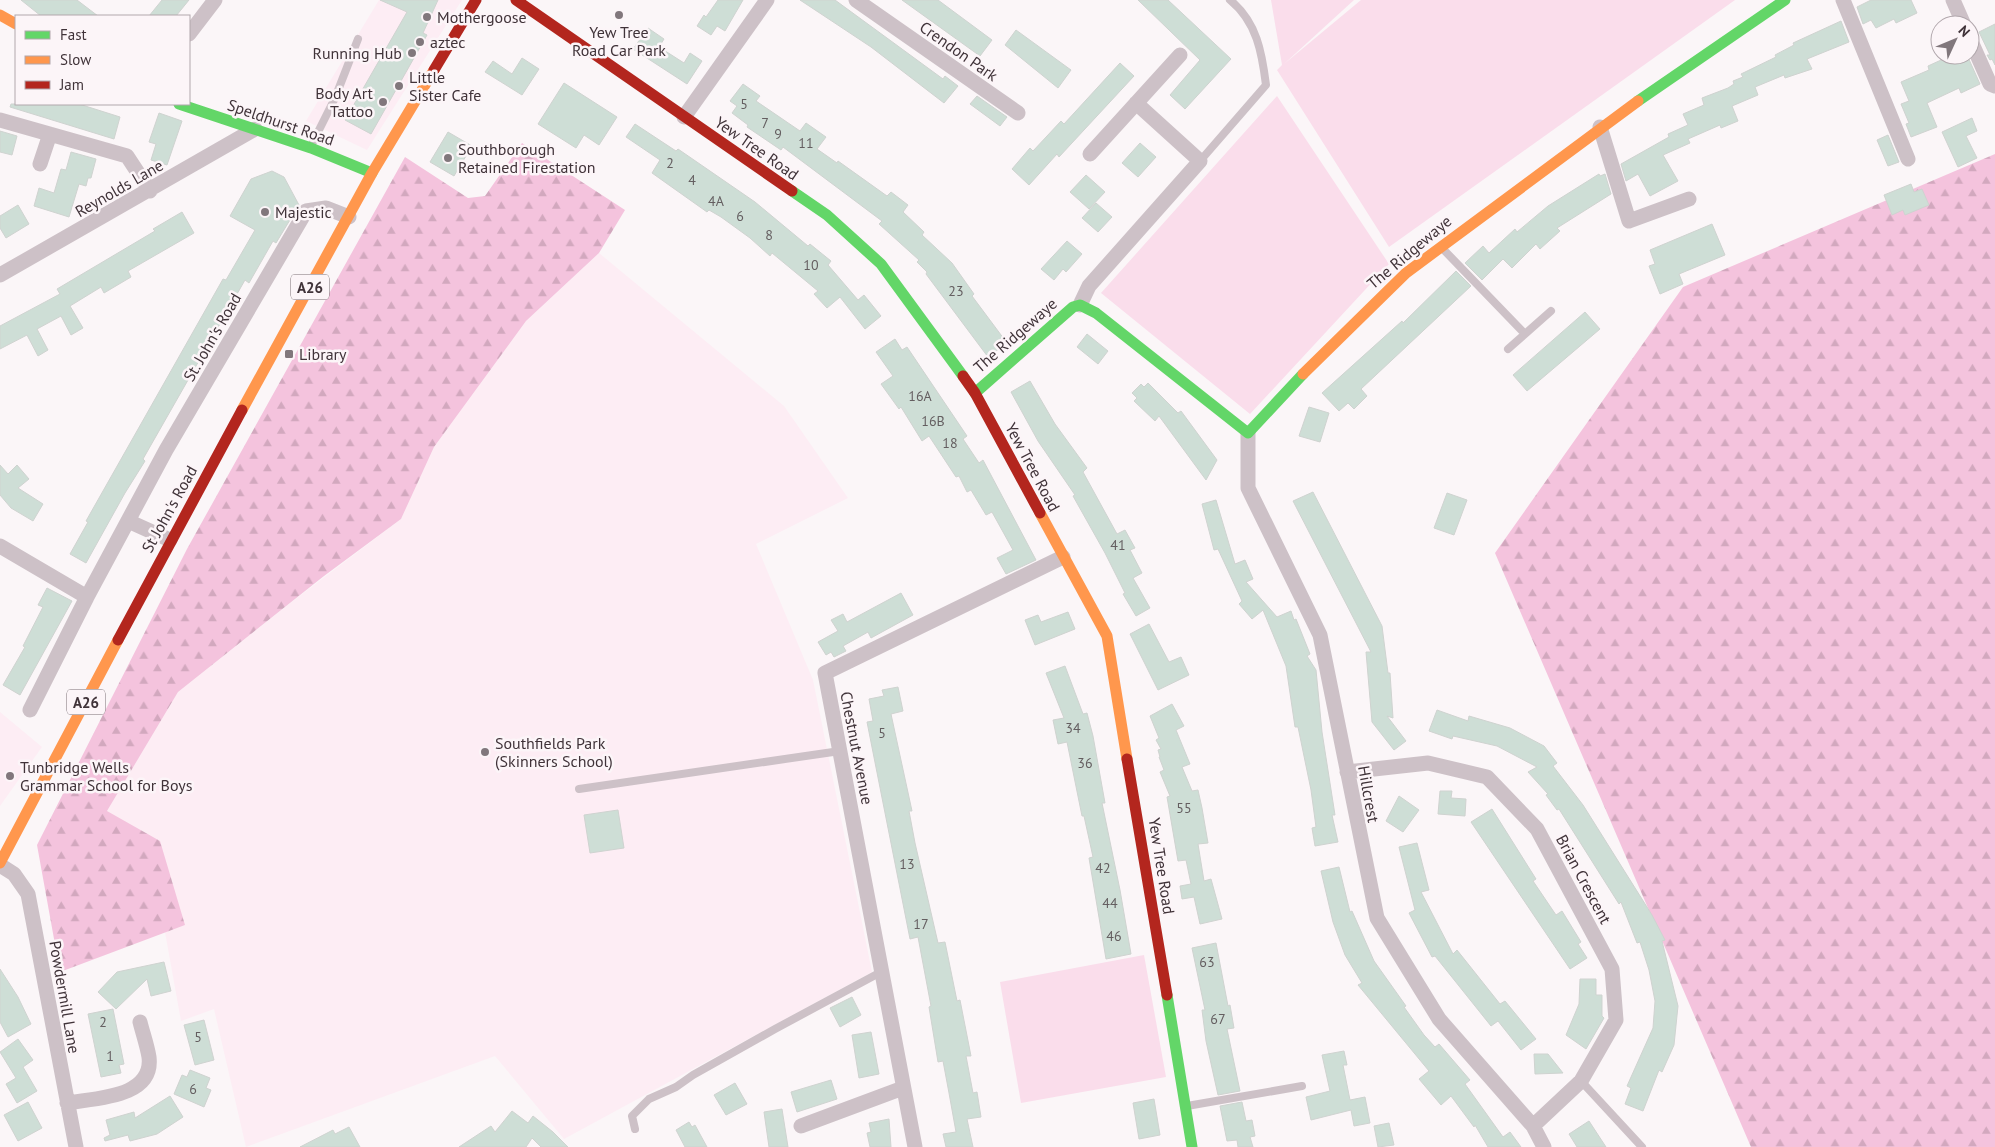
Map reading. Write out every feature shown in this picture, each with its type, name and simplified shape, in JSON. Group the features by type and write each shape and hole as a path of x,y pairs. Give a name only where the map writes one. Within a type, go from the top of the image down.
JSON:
{"main road":[{"name":"A26","path":"372,173 476,0"},
{"name":"Yew Tree Road","path":"516,0 827,216 880,264 975,393 1107,636 1192,1147"},
{"name":"The Ridgewaye","path":"975,393 1073,307 1080,305 1096,313 1248,433 1323,353 1406,273 1600,127 1785,0"},
{"path":"0,16 15,24"},
{"name":"Speldhurst Road","path":"182,105 311,148 372,173"},
{"name":"St John's Road","path":"0,864 170,540 372,173"}],"street":[{"path":"190,33 215,0"},
{"path":"684,117 767,0"},
{"name":"Crendon Park","path":"856,0 1018,114"},
{"path":"1843,0 1908,159"},
{"path":"1952,0 1959,15"},
{"path":"1090,154 1180,54"},
{"path":"1980,62 1990,84 1995,86"},
{"path":"1136,103 1200,161"},
{"path":"0,120 128,156 150,191"},
{"path":"1600,127 1629,221 1689,199"},
{"name":"Reynolds Lane","path":"0,275 150,191 255,129"},
{"path":"40,164 50,134"},
{"name":"The Ridgewaye","path":"1080,305 1090,286 1200,161"},
{"name":"St. John's Road","path":"30,710 87,597 166,450 306,211 326,208 349,217"},
{"name":"Hillcrest","path":"1248,433 1248,488 1320,635 1377,918 1440,1019 1532,1126 1544,1147"},
{"path":"128,521 170,540"},
{"path":"0,546 87,597"},
{"name":"Chestnut Avenue","path":"914,1147 825,674 1063,557"},
{"name":"Brian Crescent","path":"1347,772 1428,763 1487,777 1537,829 1612,969 1616,1020 1582,1081 1532,1126"},
{"name":"Powdermill Lane","path":"0,864 14,874 28,894 76,1147"},
{"path":"67,1103 135,1088 147,1076 149,1058 140,1022"},
{"path":"801,1126 903,1088"}],"lane":[{"path":"1200,161 1266,85 1262,50 1251,26 1230,0"},
{"path":"311,148 335,98 358,39"},
{"path":"1441,247 1525,334"},
{"path":"1508,349 1551,311"},
{"path":"579,790 840,751"},
{"path":"635,1129 632,1116 649,1099 676,1087 693,1075 775,1028 881,972"},
{"path":"1582,1081 1642,1147"},
{"path":"1185,1106 1302,1086"}],"shaded area":[{"path":"379,0 462,0 367,150 306,121"},
{"path":"1271,0 1354,0 1284,64 1361,0 1735,0 1389,247 1277,70 1282,65"},
{"path":"1277,96 1389,264 1250,414 1101,293"},
{"name":"Southfields Park (Skinners School)","path":"599,253 784,406 848,498 756,544 813,680 872,972 564,1139 495,1056 246,1147 214,1009 181,1021 165,932 185,925 107,811 178,692 401,519 434,447 526,321"},
{"name":"Tunbridge Wells Grammar School for Boys","path":"0,712 42,747 0,806"},
{"path":"1144,955 1166,1077 1021,1103 1000,982"}],"green space":[{"path":"522,143 625,210 599,253 526,321 434,447 401,519 324,576 178,692 107,811 160,841 185,925 60,972 37,845 187,549 405,157 468,198 485,196"},
{"path":"1995,154 1995,1147 1751,1147 1495,553 1683,287"}],"building":[{"path":"21,0 77,0 97,15 40,15"},
{"path":"162,0 189,0 177,15 150,15"},
{"path":"380,0 438,0 423,33 427,35 371,134 345,120 407,12"},
{"path":"718,0 743,0 725,31 717,26 711,35 697,26"},
{"path":"800,0 835,0 943,79 945,76 958,86 944,103 871,47"},
{"path":"902,0 938,0 992,40 980,56"},
{"path":"1138,0 1168,0 1231,59 1185,109 1170,95 1200,60"},
{"path":"1871,0 1911,0 1917,13 1896,23 1894,19 1876,28 1871,20 1863,24 1857,7"},
{"path":"1841,21 1849,42 1807,59 1812,69 1785,78 1784,75 1755,87 1758,95 1732,106 1738,121 1721,128 1720,125 1688,139 1690,143 1663,155 1678,181 1650,196 1638,174 1626,181 1621,164 1669,137 1668,134 1688,125 1683,114 1704,105 1702,98 1728,88 1734,84 1733,81 1743,77 1741,74 1776,57 1775,55 1794,45 1793,43"},
{"path":"1995,24 1995,65 1987,55 1990,55 1980,32"},
{"path":"648,28 664,39 659,47 684,63 690,53 702,61 687,84 633,49"},
{"path":"1016,30 1071,70 1058,88 1005,45"},
{"path":"522,58 539,69 522,95 485,72 493,61 512,74"},
{"path":"1120,63 1134,76 1059,157 1057,154 1029,185 1012,169 1030,148 1033,151 1061,121 1064,124"},
{"path":"1971,65 1980,84 1961,93 1959,88 1927,103 1937,127 1911,137 1906,124 1909,123 1901,104 1909,101 1901,82 1929,70 1928,66"},
{"path":"564,83 617,117 599,145 584,135 576,148 538,124"},
{"path":"743,84 760,96 756,101 800,131 806,123 826,137 817,149 837,163 838,161 887,196 891,192 908,205 903,212 924,232 922,235 952,263 974,294 972,296 1007,343 988,357 926,274 927,272 917,262 919,260 879,224 882,221 783,147 781,150 747,127 748,125 732,113 737,106 730,101"},
{"path":"977,96 1007,117 1000,126 970,104"},
{"path":"11,104 82,105 120,117 114,139 10,107"},
{"path":"159,113 182,121 167,165 151,160 156,144 149,142"},
{"path":"1972,118 1977,131 1966,136 1977,158 1958,167 1942,132"},
{"path":"635,124 676,151 678,149 755,202 808,246 810,244 831,261 828,265 858,300 864,295 881,316 865,329 840,297 827,308 814,294 818,291 772,253 770,256 750,238 721,217 709,210 707,212 652,173 660,160 626,137"},
{"path":"0,131 17,136 12,155 0,152"},
{"path":"448,132 472,146 454,176 430,162"},
{"path":"1888,135 1899,162 1888,166 1877,140"},
{"path":"1140,143 1156,157 1138,177 1122,163"},
{"path":"71,152 96,159 91,178 88,178 86,186 79,184 69,217 34,206 39,188 54,193 61,169 66,170"},
{"path":"272,171 284,177 299,205 276,243 273,241 249,283 245,280 86,563 70,554 88,522 86,521 223,279 226,280 255,230 230,216 251,179"},
{"path":"1599,174 1600,176 1605,174 1611,194 1557,228 1560,231 1540,249 1536,244 1512,268 1503,259 1482,280 1465,263 1483,246 1489,253 1515,229 1517,232 1548,206"},
{"path":"1086,175 1105,192 1089,209 1070,192"},
{"path":"1911,184 1914,192 1922,189 1929,205 1905,215 1903,210 1892,215 1884,195"},
{"path":"1096,203 1112,217 1098,232 1082,218"},
{"path":"18,205 29,224 6,238 0,228 0,216"},
{"path":"182,212 194,233 128,271 131,277 104,293 101,287 70,306 83,328 71,335 61,316 37,329 48,350 38,356 27,335 0,349 0,326 60,294 57,289 155,231 153,229"},
{"path":"1712,224 1725,255 1679,274 1683,284 1660,294 1649,266 1655,264 1650,250"},
{"path":"1067,241 1082,254 1066,272 1063,269 1054,280 1041,269"},
{"path":"1456,271 1471,286 1361,389 1367,396 1354,409 1348,403 1339,411 1322,393 1402,321 1403,323"},
{"path":"1585,312 1600,329 1527,391 1513,375"},
{"path":"1087,334 1108,351 1098,364 1077,347"},
{"path":"895,339 902,350 907,347 967,436 963,439 979,463 983,460 1036,560 1006,574 997,558 1013,550 992,512 986,515 971,490 967,492 959,476 956,477 929,436 922,441 901,407 899,409 881,384 893,376 876,352"},
{"path":"1030,381 1055,424 1087,468 1083,472 1117,534 1125,530 1135,548 1130,550 1142,573 1133,578 1150,608 1136,616 1123,594 1125,593 1105,553 1073,496 1075,495 1038,441 1011,392"},
{"path":"1148,383 1178,413 1181,411 1217,460 1206,480 1159,416 1155,421 1134,401 1137,398 1132,393 1141,384 1144,387"},
{"path":"1309,407 1329,413 1320,442 1299,436"},
{"path":"0,465 8,474 17,465 29,479 18,488 43,504 33,521 11,508 0,495"},
{"path":"1313,492 1382,626 1388,673 1390,673 1393,718 1387,716 1406,741 1394,750 1372,722 1366,652 1371,652 1293,501"},
{"path":"1447,493 1467,500 1454,535 1434,528"},
{"path":"1216,500 1235,564 1245,560 1253,579 1246,582 1277,617 1291,611 1310,654 1307,656 1316,670 1322,732 1335,815 1332,815 1338,842 1315,846 1312,828 1316,827 1311,790 1298,727 1295,727 1286,666 1263,610 1252,619 1239,604 1242,601 1218,549 1214,550 1202,504"},
{"path":"47,588 72,601 20,695 3,685 25,647 23,646 43,607 38,605"},
{"path":"901,593 913,615 871,638 868,632 843,646 846,651 834,657 831,652 826,655 818,642 838,631 831,620 843,614 847,622"},
{"path":"1068,612 1075,629 1035,645 1025,620 1038,615 1041,622"},
{"path":"1149,624 1169,662 1181,657 1189,675 1158,690 1130,634"},
{"path":"1065,666 1083,714 1087,713 1093,736 1105,803 1102,803 1131,954 1106,959 1089,858 1093,857 1084,816 1082,816 1067,742 1058,744 1053,720 1064,718 1046,673"},
{"path":"898,687 903,711 891,714 912,811 909,811 915,843 938,943 945,942 957,1001 960,1000 971,1056 966,1056 973,1093 977,1092 981,1117 967,1119 973,1147 946,1147 943,1134 956,1132 949,1093 943,1061 938,1062 929,1007 931,1006 918,937 910,939 867,722 873,721 869,699 884,696 882,690"},
{"path":"1172,704 1184,726 1176,730 1190,764 1182,767 1192,791 1198,790 1202,808 1208,843 1198,844 1204,881 1211,879 1222,919 1200,924 1194,897 1182,899 1180,886 1191,884 1186,860 1178,861 1167,797 1170,796 1160,772 1164,770 1158,750 1161,749 1156,740 1159,738 1150,716"},
{"path":"1437,710 1468,721 1469,716 1510,728 1544,746 1557,763 1553,766 1583,805 1652,915 1665,940 1662,941 1678,1006 1674,1045 1662,1072 1659,1070 1643,1111 1625,1104 1631,1088 1627,1086 1653,1028 1655,1001 1649,970 1640,942 1637,943 1621,902 1619,904 1559,809 1557,810 1546,795 1548,794 1528,772 1537,767 1497,746 1453,736 1452,739 1429,731"},
{"path":"1440,791 1452,791 1451,798 1466,799 1465,816 1438,814"},
{"path":"1399,796 1419,810 1403,832 1386,821"},
{"path":"1492,809 1536,879 1533,881 1556,915 1562,911 1581,942 1578,944 1587,958 1570,969 1471,822"},
{"path":"618,810 624,848 590,853 584,815"},
{"path":"1417,843 1429,890 1421,892 1453,954 1457,950 1500,1004 1505,1001 1536,1039 1521,1050 1498,1021 1491,1026 1435,956 1432,957 1409,913 1415,910 1399,847"},
{"path":"1339,867 1350,912 1352,911 1374,961 1424,1035 1435,1047 1439,1044 1470,1080 1465,1084 1503,1137 1510,1132 1521,1147 1488,1147 1475,1125 1474,1127 1451,1096 1441,1105 1419,1079 1429,1071 1358,985 1362,983 1345,955 1333,922 1321,871"},
{"path":"1216,943 1234,1028 1227,1029 1240,1091 1218,1095 1206,1041 1202,1010 1205,1010 1192,948"},
{"path":"164,962 171,991 151,996 147,979 116,1009 98,992 117,972"},
{"path":"0,969 18,997 31,1024 8,1037 0,1022"},
{"path":"1580,979 1596,979 1596,995 1602,995 1602,1016 1604,1018 1586,1049 1566,1035 1579,1004"},
{"path":"852,997 861,1015 840,1027 830,1008"},
{"path":"113,1009 124,1064 119,1065 121,1073 101,1077 88,1014"},
{"path":"204,1020 214,1060 195,1065 184,1025"},
{"path":"871,1032 879,1074 859,1078 852,1035"},
{"path":"18,1039 33,1060 23,1067 37,1091 17,1103 6,1084 16,1078 0,1052"},
{"path":"1344,1051 1347,1065 1343,1065 1350,1100 1365,1097 1370,1123 1354,1126 1351,1110 1311,1120 1306,1097 1330,1091 1322,1055"},
{"path":"1534,1054 1548,1054 1563,1073 1535,1074"},
{"path":"190,1070 210,1078 206,1088 211,1090 204,1107 174,1094 182,1075 187,1077"},
{"path":"831,1080 837,1099 797,1112 791,1092"},
{"path":"735,1083 747,1104 726,1115 714,1095"},
{"path":"170,1096 183,1117 157,1134 130,1141 128,1135 105,1141 104,1138 110,1135 106,1120 134,1112 135,1118"},
{"path":"1154,1099 1160,1135 1139,1139 1133,1103"},
{"path":"28,1102 42,1128 18,1141 4,1115"},
{"path":"1242,1102 1246,1121 1252,1120 1255,1136 1250,1137 1253,1147 1238,1147 1237,1140 1227,1141 1220,1106"},
{"path":"782,1109 788,1147 769,1147 764,1112"},
{"path":"512,1111 528,1123 533,1116 568,1147 541,1147 532,1138 526,1147 459,1147 491,1126 495,1132"},
{"path":"889,1119 891,1147 870,1147 867,1133 871,1132 869,1123"},
{"path":"1589,1121 1606,1147 1577,1147 1569,1134"},
{"path":"689,1122 692,1127 695,1125 707,1147 685,1147 676,1130"},
{"path":"1389,1123 1394,1145 1378,1147 1374,1126"},
{"path":"349,1127 360,1147 300,1147 333,1130 335,1134"}],"traffic: fast":[{"path":"1638,101 1785,0"},
{"path":"182,105 311,148 372,173"},
{"path":"792,191 827,215 881,264 963,376"},
{"path":"975,393 1073,307 1080,305 1096,313 1248,433 1303,374"},
{"path":"1167,995 1192,1147"}],"traffic: slow":[{"path":"0,15 15,23"},
{"path":"242,410 372,173 434,70"},
{"path":"1303,374 1406,273 1638,101"},
{"path":"1040,513 1107,636 1127,759"},
{"path":"0,863 118,640"}],"traffic: jam":[{"path":"434,70 476,0"},
{"path":"516,0 792,191"},
{"path":"963,376 975,393 1040,513"},
{"path":"118,640 242,410"},
{"path":"1127,759 1167,995"}],"place":[{"name":"Yew Tree Road Car Park","path":"619,15"},
{"name":"Mothergoose","path":"427,17"},
{"name":"aztec","path":"420,42"},
{"name":"Running Hub","path":"412,53"},
{"name":"Little Sister Cafe","path":"399,86"},
{"name":"Body Art Tattoo","path":"383,102"},
{"name":"Southborough Retained Firestation","path":"448,158"},
{"name":"Majestic","path":"265,212"},
{"name":"Library","path":"289,354"},
{"name":"Southfields Park (Skinners School)","path":"485,752"},
{"name":"Tunbridge Wells Grammar School for Boys","path":"10,776"}]}
